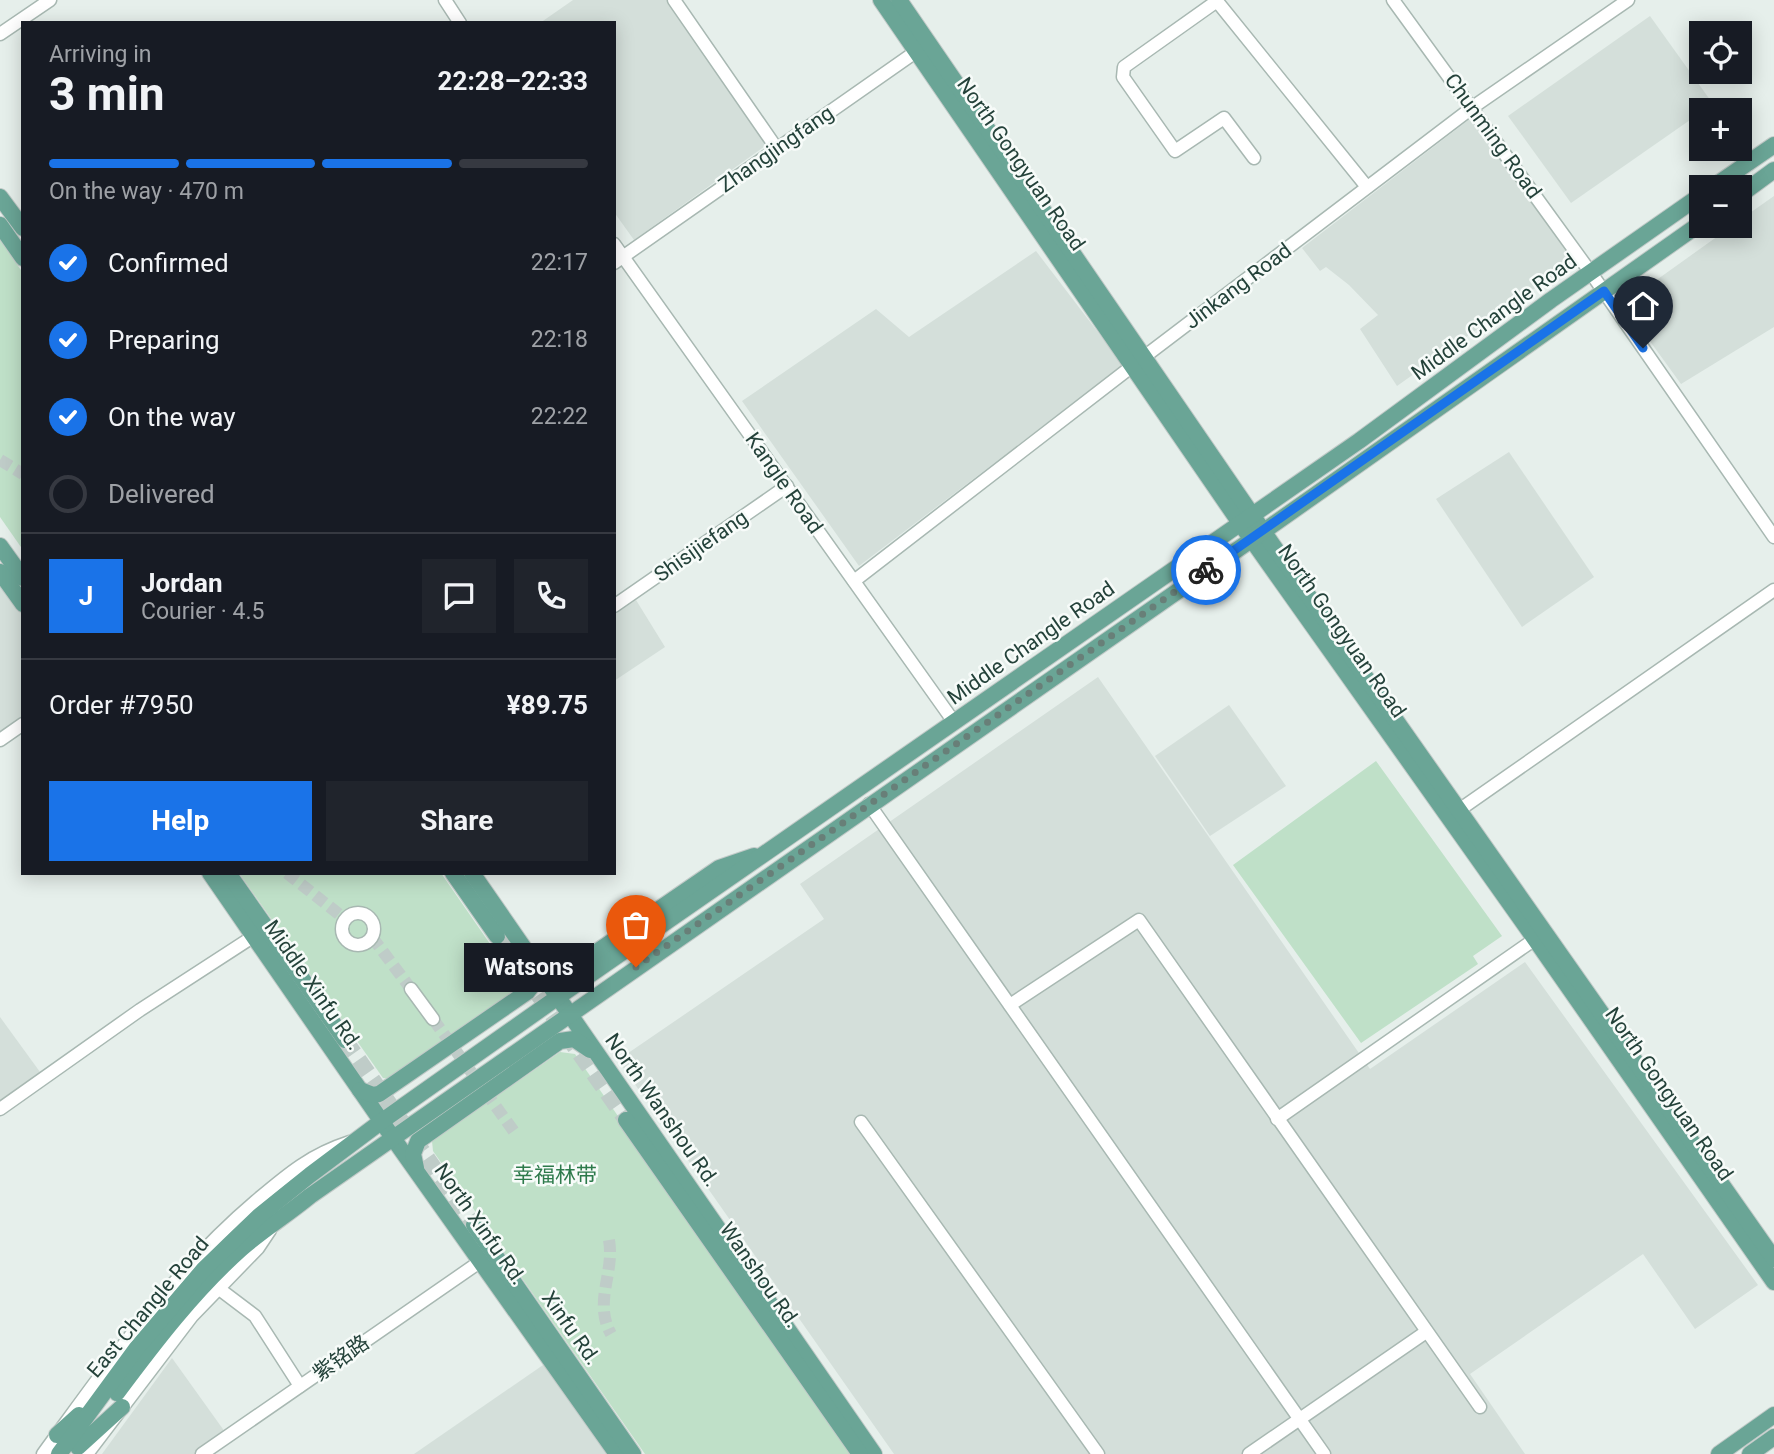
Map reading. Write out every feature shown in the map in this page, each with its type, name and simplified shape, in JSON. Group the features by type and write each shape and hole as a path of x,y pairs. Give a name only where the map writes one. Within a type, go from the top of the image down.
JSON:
{"main road":[{"name":"North Gongyuan Road","path":"881,0 923,47 1257,535 1774,1259"},
{"name":"North Gongyuan Road","path":"899,0 923,47"},
{"path":"1730,175 1774,145"},
{"path":"1752,186 1774,170"},
{"path":"0,197 21,225"},
{"name":"Middle Changle Road","path":"382,1121 1246,519 1689,204"},
{"path":"0,225 21,255"},
{"name":"Middle Changle Road","path":"393,1138 1689,231"},
{"path":"0,546 21,598"},
{"name":"North Gongyuan Road","path":"1454,813 1535,939 1774,1282"},
{"path":"811,821 823,838"},
{"name":"Middle Xinfu Rd.","path":"211,875 382,1121"},
{"path":"229,875 345,1040"},
{"path":"454,875 497,936"},
{"name":"North Wanshou Rd.","path":"473,875 874,1454"},
{"path":"360,1090 373,1095 379,1094 527,992 537,979 533,961"},
{"path":"416,1171 413,1154 418,1141 560,1041 574,1039 603,1060"},
{"name":"Wanshou Rd.","path":"626,1120 860,1454"},
{"name":"North Xinfu Rd.","path":"382,1121 617,1454"},
{"name":"East Changle Road","path":"59,1454 176,1301 230,1242 281,1198 382,1121"},
{"name":"East Changle Road","path":"79,1452 154,1344 192,1298 244,1246 393,1138"},
{"name":"Xinfu Rd.","path":"474,1225 634,1454"},
{"path":"57,1435 102,1395"},
{"path":"79,1452 122,1407"},
{"path":"1719,1454 1774,1415"},
{"path":"1750,1454 1774,1437"}],"street":[{"path":"0,34 50,0"},
{"path":"674,0 777,149"},
{"name":"Chunming Road","path":"1393,0 1604,291 1774,537"},
{"name":"Jinkang Road","path":"854,581 1473,107 1628,0"},
{"path":"448,1 459,21"},
{"path":"1254,158 1224,118 1175,151 1123,77 1124,67 1216,1 1367,187"},
{"name":"Zhangjingfang","path":"619,259 923,47"},
{"name":"Kangle Road","path":"619,259 787,486 954,722"},
{"name":"Shisijiefang","path":"616,605 787,486"},
{"path":"1454,813 1774,590"},
{"path":"0,740 21,725"},
{"path":"869,804 1324,1454"},
{"path":"1010,1005 1139,920 1480,1407"},
{"path":"0,1109 140,1010 254,936"},
{"path":"1277,1118 1535,939"},
{"path":"411,989 433,1019"},
{"path":"861,1122 1098,1454"},
{"path":"43,1454 145,1317 215,1238 266,1192 304,1163 323,1151 357,1139"},
{"path":"122,1407 218,1288 258,1248 272,1226"},
{"name":"紫铭路","path":"202,1454 481,1261"},
{"path":"218,1288 255,1316 300,1386"},
{"path":"1249,1454 1426,1332"}],"shaded area":[{"path":"573,0 667,0 768,144 634,240 616,215 616,21 543,21"},
{"path":"1650,16 1689,70 1689,84 1699,84 1709,98 1689,98 1689,121 1571,203 1508,116"},
{"path":"1475,115 1576,259 1397,386 1360,329 1378,315 1349,285 1326,267 1320,271 1302,248"},
{"path":"1774,196 1774,327 1681,384 1623,304 1715,238 1752,238 1752,212"},
{"path":"1036,251 1123,365 859,566 742,401 876,309 909,337"},
{"path":"1509,452 1594,577 1522,627 1436,499"},
{"path":"0,582 21,611 21,718 0,732"},
{"path":"636,600 665,647 616,680 616,614"},
{"path":"1098,677 1370,1069 1525,962 1758,1285 1695,1329 1643,1254 1470,1374 1525,1454 894,1454 618,1060 824,919 800,884"},
{"path":"1229,705 1286,786 1210,836 1155,756"},
{"path":"0,1017 40,1072 0,1100"},
{"path":"172,1358 225,1432 197,1454 102,1454"},
{"path":"546,1363 610,1454 414,1454"}],"green space":[{"path":"0,240 21,270 21,547 0,517"},
{"path":"1376,761 1502,936 1473,956 1478,964 1361,1043 1233,865"},
{"path":"240,875 442,875 515,980 512,994 391,1079 383,1078"},
{"name":"幸福林带","path":"560,1052 575,1054 852,1454 645,1454 433,1151 432,1141"}],"tunnel":[{"path":"0,460 21,473"},
{"path":"290,875 345,919"},
{"path":"497,936 626,1120"},
{"path":"372,937 411,989"},
{"path":"433,1019 515,1133"},
{"path":"345,1040 474,1225"},
{"path":"609,1240 604,1310 611,1334"}],"way so far":[{"path":"636,967 1206,570"}],"place":[{"name":"Watsons","path":"636,967"}],"route":[{"path":"1206,570 1604,291 1643,348"}]}
